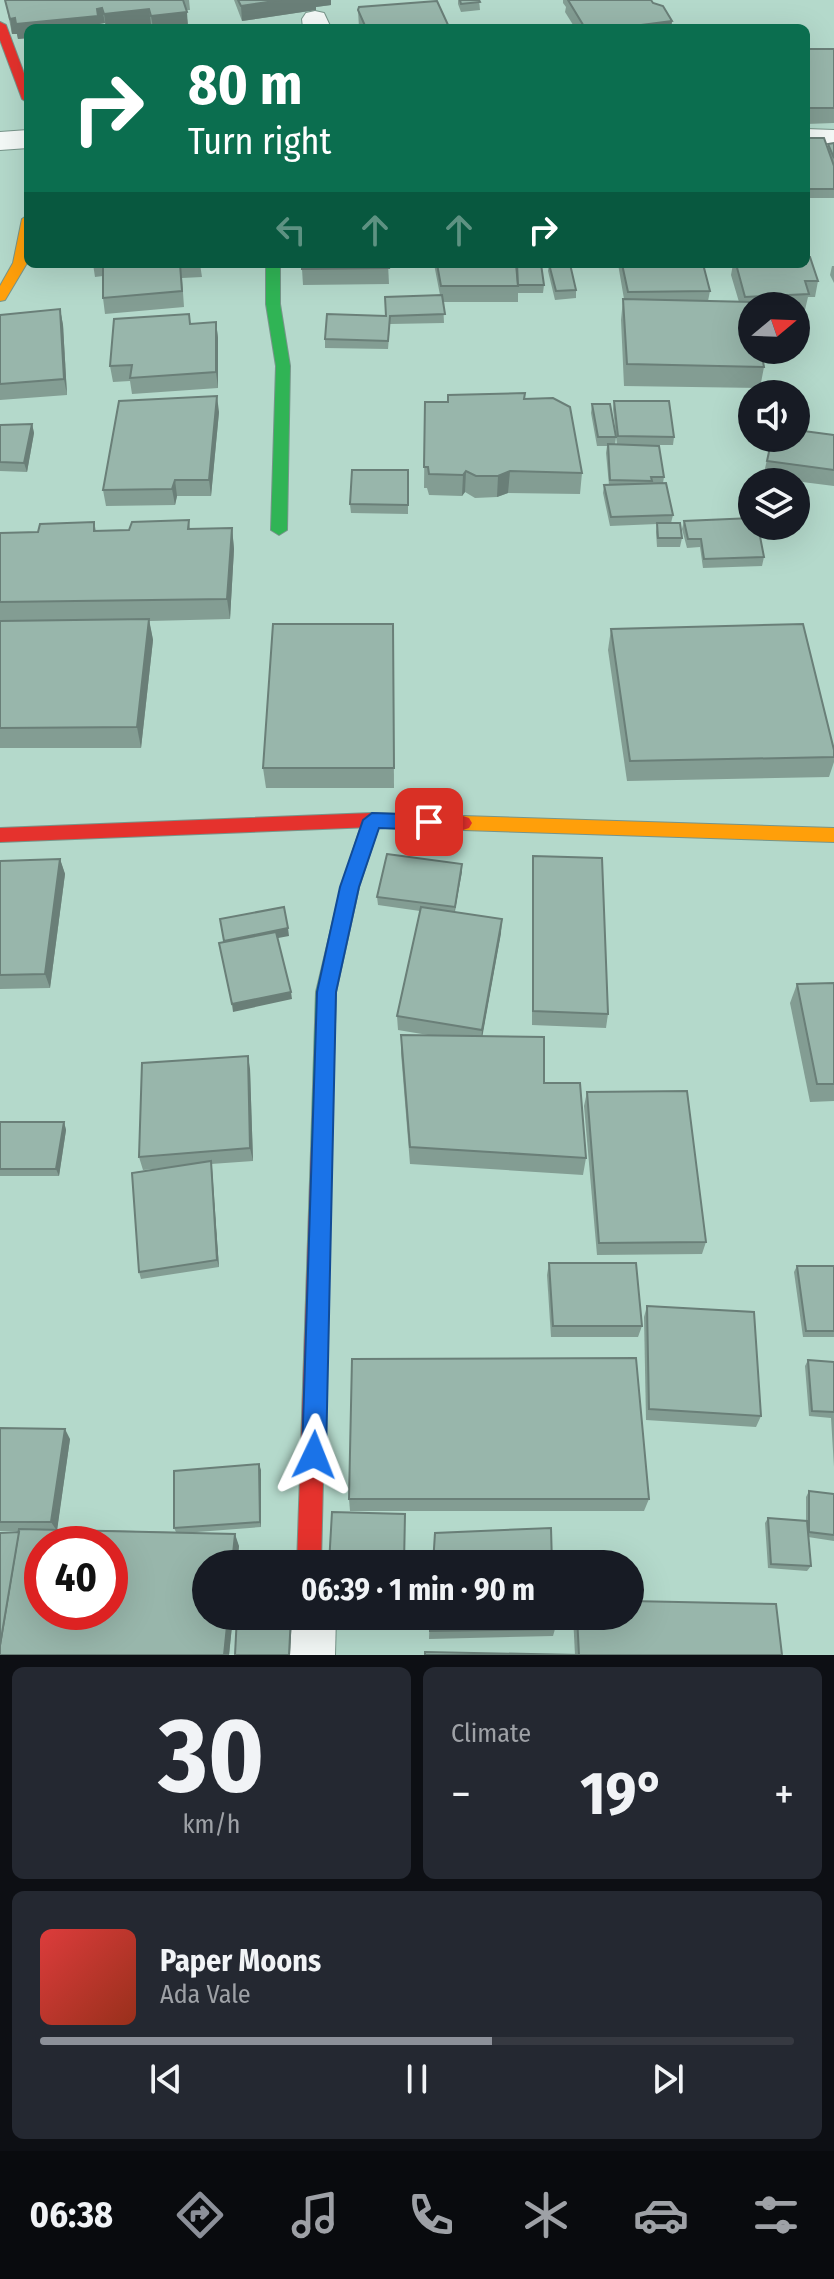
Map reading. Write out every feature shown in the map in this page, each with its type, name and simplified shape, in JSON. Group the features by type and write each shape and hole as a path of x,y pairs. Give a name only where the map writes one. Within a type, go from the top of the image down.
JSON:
{"street":[{"path":"0,25 24,88"},
{"path":"810,138 834,139"},
{"path":"0,141 24,139"},
{"path":"0,297 20,263 24,241"},
{"path":"273,268 273,304 283,366 279,530"},
{"path":"309,1550 326,992 350,887 372,820"},
{"path":"0,835 372,820 834,835"},
{"path":"304,1655 305,1630"}],"building":[{"path":"5,0 183,0 187,12 151,16 149,9 104,14 102,8 97,9 98,16 16,24 15,18 10,19"},
{"path":"238,0 281,0 241,6"},
{"path":"460,0 479,0 480,2 461,4"},
{"path":"568,0 651,0 663,6 672,21 649,24 583,24"},
{"path":"437,1 448,24 364,24 359,7"},
{"path":"810,49 834,49 834,108 810,108"},
{"path":"810,138 824,138 834,166 834,189 810,189"},
{"path":"834,143 834,158 828,144"},
{"path":"810,257 818,281 805,281 808,292 744,292 737,268 810,268"},
{"path":"103,268 180,268 182,291 103,298"},
{"path":"302,268 389,268 302,269"},
{"path":"438,268 516,268 518,286 441,286"},
{"path":"517,268 542,268 544,285 518,285"},
{"path":"550,268 571,268 576,290 556,291"},
{"path":"623,268 704,268 710,291 628,292"},
{"path":"442,295 445,314 390,316 388,341 325,339 327,314 386,316 385,297"},
{"path":"623,299 738,302 738,364 763,364 764,367 627,364"},
{"path":"60,309 64,379 0,384 0,315"},
{"path":"189,314 190,324 216,322 216,372 130,378 132,365 110,366 114,319"},
{"path":"525,393 524,399 553,398 570,407 582,473 510,471 498,476 476,476 466,471 463,475 429,474 428,467 424,467 425,402 448,402 448,395"},
{"path":"217,396 209,480 175,480 172,489 103,490 119,401"},
{"path":"614,401 669,401 674,437 618,436"},
{"path":"592,404 610,404 616,437 598,437"},
{"path":"32,424 24,463 0,462 0,425"},
{"path":"810,432 834,435 834,470 767,461 769,452 810,452"},
{"path":"608,444 659,446 664,477 651,477 652,481 610,480"},
{"path":"352,470 408,470 408,505 350,504"},
{"path":"666,483 673,515 611,517 604,485"},
{"path":"738,519 738,540 761,540 764,557 704,559 701,539 688,539 684,521"},
{"path":"189,520 188,529 232,528 227,599 0,602 0,533 38,532 40,524 94,522 94,531 129,530 132,522"},
{"path":"657,523 680,523 682,538 658,538"},
{"path":"149,619 137,727 0,728 0,621"},
{"path":"273,624 393,624 394,768 263,768"},
{"path":"803,624 834,757 630,761 611,629"},
{"path":"387,854 462,864 455,907 377,897"},
{"path":"533,856 602,858 608,1014 533,1011"},
{"path":"60,859 45,974 0,975 0,861"},
{"path":"284,907 288,928 224,941 220,919"},
{"path":"421,907 502,919 482,1030 397,1016"},
{"path":"276,932 291,992 232,1004 219,943"},
{"path":"834,983 834,1084 817,1084 797,984"},
{"path":"401,1035 544,1037 544,1083 580,1083 586,1158 410,1147"},
{"path":"248,1056 250,1148 139,1157 142,1063"},
{"path":"687,1091 706,1242 599,1243 587,1092"},
{"path":"0,1122 64,1122 56,1169 0,1169"},
{"path":"211,1161 217,1260 139,1272 132,1173"},
{"path":"549,1263 636,1263 642,1326 553,1326"},
{"path":"797,1266 834,1266 834,1331 806,1331"},
{"path":"647,1306 754,1312 761,1416 649,1409"},
{"path":"636,1358 649,1499 349,1499 352,1359"},
{"path":"808,1360 834,1362 834,1412 812,1411"},
{"path":"0,1428 65,1429 51,1522 0,1522"},
{"path":"259,1464 260,1522 174,1528 174,1471"},
{"path":"809,1491 834,1494 834,1535 809,1532"},
{"path":"332,1512 405,1514 404,1550 330,1550"},
{"path":"768,1518 807,1521 811,1566 771,1564"},
{"path":"551,1528 552,1550 434,1550 435,1533"},
{"path":"19,1529 24,1529 24,1630 128,1630 128,1532 235,1534 233,1550 192,1550 192,1630 227,1630 224,1655 0,1655"},
{"path":"19,1532 0,1645 0,1533"},
{"path":"644,1601 776,1604 782,1655 579,1655 578,1630 644,1630"},
{"path":"236,1630 290,1630 289,1655 235,1655"},
{"path":"425,1652 579,1655 425,1655"}],"traffic: fast":[{"path":"273,268 273,304 283,366 279,530"},
{"path":"321,1151 326,992 350,887 372,820"}],"traffic: slow":[{"path":"0,297 20,263 24,241"},
{"path":"463,823 834,835"}],"traffic: jam":[{"path":"0,25 24,88"},
{"path":"0,835 372,820 463,823"},
{"path":"309,1550 321,1151"}],"route":[{"path":"314,1455 326,992 350,887 372,820 429,822"}]}
